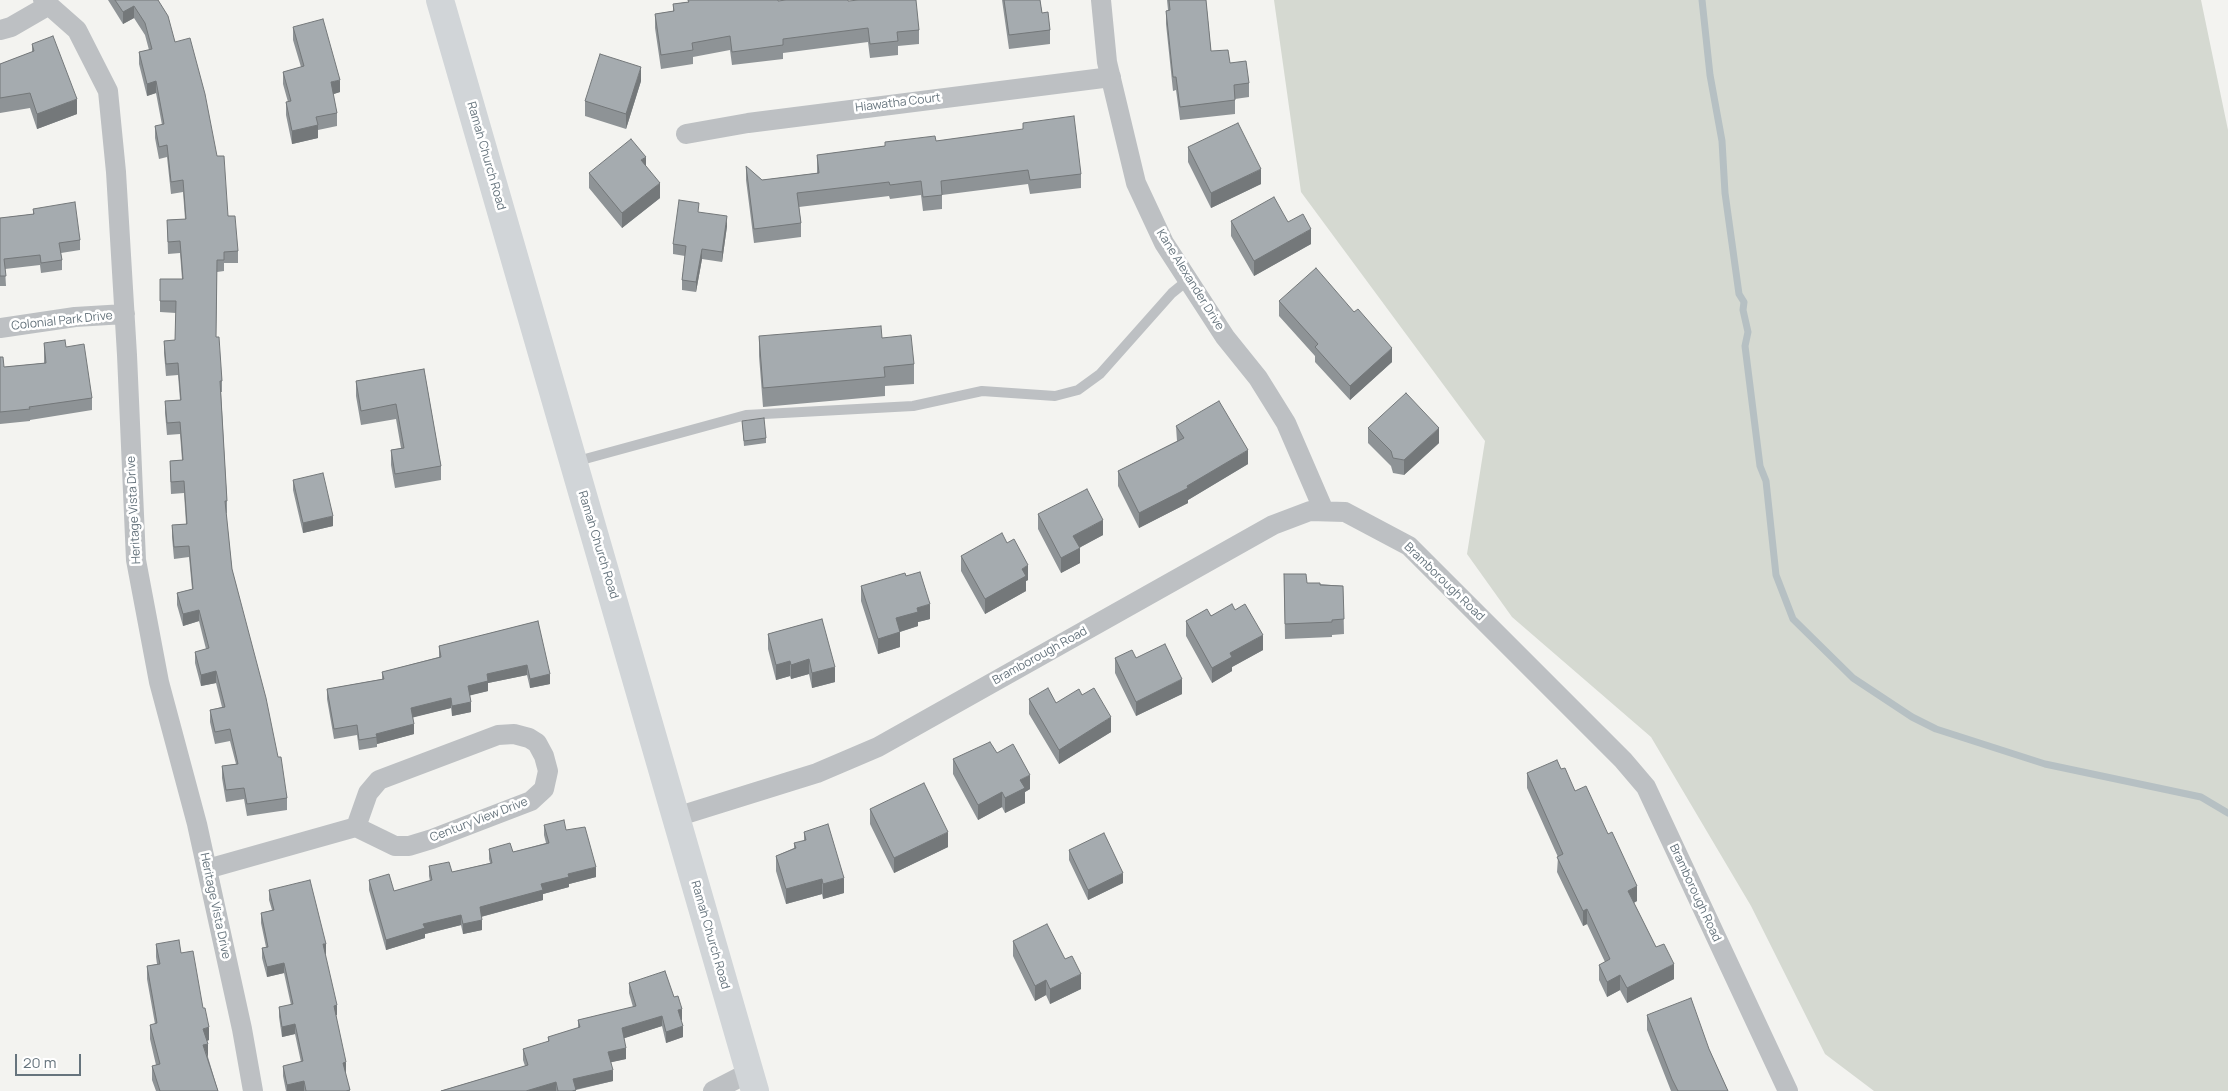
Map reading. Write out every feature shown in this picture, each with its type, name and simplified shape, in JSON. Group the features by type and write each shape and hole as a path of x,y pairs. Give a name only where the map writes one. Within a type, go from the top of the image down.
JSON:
{"main road":[{"name":"Ramah Church Road","path":"440,0 753,1082"}],"street":[{"name":"Kane Alexander Drive","path":"1101,0 1107,62 1136,183 1164,243 1225,337 1258,378 1286,423 1324,511"},
{"path":"0,30 10,27 46,3"},
{"name":"Heritage Vista Drive","path":"46,3 77,30 108,91 116,172 125,314 136,560 158,682 207,869 242,1029 253,1091"},
{"name":"Hiawatha Court","path":"686,134 748,123 1111,77"},
{"name":"Colonial Park Drive","path":"0,328 75,318 125,314"},
{"name":"Bramborough Road","path":"676,817 816,773 878,747 1274,525 1310,511 1345,512 1409,546 1623,760 1646,787 1788,1091"},
{"name":"Century View Drive","path":"514,734 529,738 536,743 544,756 548,771 544,789 531,801 441,836 409,846 395,846 356,827 368,793 379,780 388,776 498,735 514,734"},
{"path":"207,869 356,827"},
{"path":"713,1091 753,1082"}],"lane":[{"path":"573,463 746,415 913,406 982,391 1055,396 1078,390 1100,374 1172,293 1188,280"}],"shaded area":[{"path":"1274,0 2201,0 2228,130 2228,1091 1874,1091 1825,1054 1751,906 1651,737 1512,617 1467,554 1485,441 1301,192"}],"building":[{"path":"115,0 158,0 168,16 175,42 190,38 205,94 217,156 224,156 228,216 235,216 238,251 224,252 224,260 217,260 216,337 219,337 222,381 220,381 227,501 225,501 232,569 266,698 278,757 281,757 287,798 247,804 244,788 226,790 222,766 238,764 230,729 215,732 210,710 225,707 216,671 201,675 195,652 209,648 199,610 183,614 177,593 193,589 189,546 174,547 172,525 187,524 184,481 171,482 170,461 183,460 180,422 167,423 165,401 181,400 178,363 166,364 164,341 175,340 176,301 160,301 160,279 183,279 180,241 168,242 167,220 186,219 183,180 171,182 167,145 159,147 155,126 164,124 156,81 147,84 139,52 152,49 145,23 134,6 123,12"},
{"path":"688,0 916,0 919,30 897,32 898,41 870,44 868,28 783,39 783,45 732,52 730,36 692,43 693,50 661,55 655,14 674,11 673,4 689,2"},
{"path":"1004,0 1040,0 1042,13 1048,12 1050,30 1009,35"},
{"path":"1169,0 1206,0 1211,51 1228,50 1230,63 1246,61 1249,83 1234,85 1235,100 1180,107 1176,77 1173,77 1166,11 1170,10"},
{"path":"323,19 340,80 331,82 337,113 316,117 318,125 292,131 286,102 291,101 283,72 304,66 293,27"},
{"path":"53,36 77,99 37,114 30,93 0,98 0,64 34,51 32,44"},
{"path":"600,54 641,67 626,114 585,101"},
{"path":"1074,116 1081,174 1030,180 1028,170 941,181 942,195 923,197 921,181 890,185 889,182 797,193 801,223 754,229 746,166 762,180 819,173 817,155 885,146 885,142 935,136 936,141 1023,129 1023,123"},
{"path":"1238,123 1261,169 1211,193 1188,147"},
{"path":"631,139 646,157 641,160 660,183 622,213 589,173"},
{"path":"1274,197 1288,222 1303,214 1311,229 1254,261 1231,221"},
{"path":"679,200 699,203 698,212 727,216 722,252 702,249 696,282 682,280 686,246 673,244"},
{"path":"75,202 80,240 59,243 62,260 41,263 40,255 4,259 6,276 0,276 0,218 34,214 33,209"},
{"path":"1316,268 1354,312 1358,309 1392,348 1350,386 1315,347 1318,344 1279,301"},
{"path":"881,326 882,338 911,335 914,364 884,367 885,377 763,388 759,336"},
{"path":"65,340 66,347 84,344 92,398 29,407 30,409 0,412 0,357 3,357 4,367 46,363 44,343"},
{"path":"424,369 441,466 395,474 391,450 404,448 396,404 361,411 356,381"},
{"path":"1406,393 1439,428 1404,460 1393,458 1391,451 1368,428"},
{"path":"1219,401 1248,450 1187,486 1188,488 1139,513 1118,471 1184,438 1176,426"},
{"path":"764,418 766,438 744,441 742,421"},
{"path":"323,473 333,516 303,523 293,480"},
{"path":"1087,489 1103,520 1073,536 1080,548 1061,558 1038,514"},
{"path":"1002,533 1007,543 1014,539 1028,565 1022,569 1026,576 985,599 961,556"},
{"path":"920,572 930,604 917,608 918,612 896,618 900,632 878,639 861,586 905,573 906,576"},
{"path":"1284,574 1306,574 1307,583 1343,586 1344,619 1332,620 1332,622 1285,624"},
{"path":"1232,604 1235,610 1245,604 1263,635 1230,653 1232,657 1212,668 1186,621 1207,609 1211,616"},
{"path":"822,619 835,667 812,673 809,659 791,665 790,661 776,665 768,634"},
{"path":"538,621 550,674 530,679 527,665 487,674 488,681 468,686 471,702 452,706 451,698 411,708 414,724 376,734 377,737 359,740 357,725 334,729 327,689 384,679 382,672 441,657 439,646"},
{"path":"1165,644 1182,679 1136,702 1115,658 1132,650 1136,658"},
{"path":"1048,688 1056,703 1079,689 1082,695 1094,688 1111,717 1059,750 1029,699"},
{"path":"990,742 997,753 1013,744 1030,775 1020,780 1025,788 1005,798 1002,792 978,805 953,759"},
{"path":"1557,760 1561,769 1565,768 1575,791 1586,786 1608,834 1612,832 1637,886 1628,891 1656,947 1664,944 1674,964 1627,988 1620,975 1607,982 1599,965 1610,959 1587,909 1583,911 1557,857 1563,854 1527,773"},
{"path":"924,783 948,832 894,858 870,809"},
{"path":"564,820 566,830 585,827 596,867 568,874 569,877 541,884 543,890 480,907 482,920 463,924 461,915 423,924 425,928 386,940 369,880 389,874 394,891 432,880 429,866 449,862 452,872 492,863 489,849 510,843 513,852 549,843 544,825"},
{"path":"828,824 844,878 823,884 822,879 786,889 776,856 796,848 794,843 806,840 804,832"},
{"path":"1104,833 1123,873 1088,890 1069,850"},
{"path":"310,880 326,944 323,944 337,1005 334,1006 346,1062 343,1063 350,1090 346,1091 306,1091 304,1081 287,1085 283,1066 303,1061 295,1024 282,1027 279,1007 293,1004 284,963 267,967 262,948 268,947 261,913 274,910 269,890"},
{"path":"1047,924 1065,959 1072,956 1081,974 1050,989 1046,980 1035,986 1013,941"},
{"path":"179,940 181,953 193,951 203,1008 205,1008 209,1027 203,1029 208,1044 203,1045 218,1091 160,1091 152,1066 160,1064 150,1025 157,1023 147,966 160,964 156,944"},
{"path":"665,971 674,997 678,996 682,1009 678,1010 683,1026 666,1032 662,1016 622,1028 626,1048 608,1052 613,1070 573,1079 576,1090 558,1091 556,1082 526,1091 441,1091 528,1065 523,1049 549,1041 548,1037 580,1027 578,1020 636,1006 629,983"},
{"path":"1691,998 1709,1049 1728,1091 1678,1091 1672,1079 1647,1015"}],"waterway":[{"path":"1702,0 1710,75 1722,141 1725,193 1739,294 1744,302 1743,310 1748,332 1745,346 1760,466 1766,481 1776,575 1793,619 1853,678 1912,717 1936,729 2045,764 2201,797 2228,813"}]}
